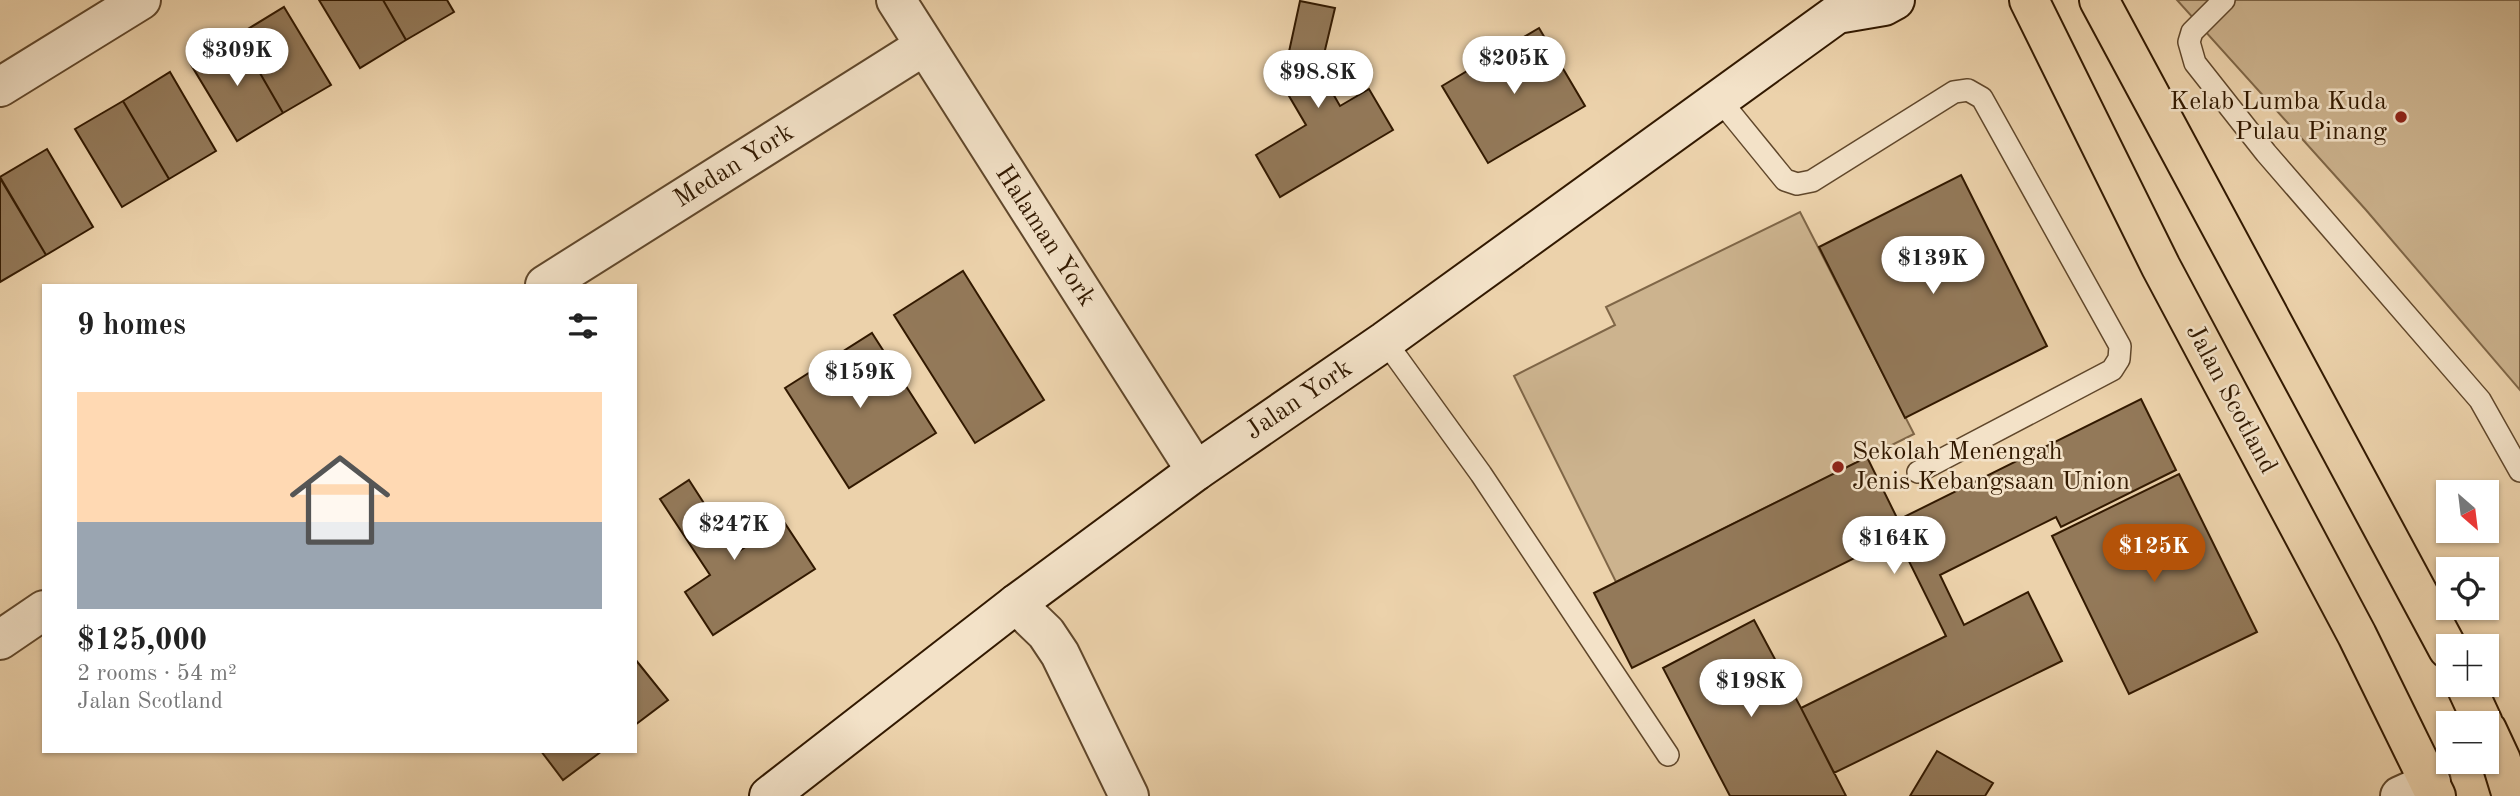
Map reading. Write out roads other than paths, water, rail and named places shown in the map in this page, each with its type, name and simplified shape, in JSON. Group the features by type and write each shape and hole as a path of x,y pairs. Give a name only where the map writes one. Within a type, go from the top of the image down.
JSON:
{"main road":[{"name":"Jalan Scotland","path":"2029,0 2161,267 2357,635 2422,791"},
{"path":"2099,0 2440,634"},
{"path":"2499,756 2512,796"}],"street":[{"path":"0,87 141,0"},
{"name":"Halaman York","path":"896,0 1196,471"},
{"name":"Jalan York","path":"769,796 1016,604 1196,471 1385,341 1844,7 1884,6 1895,0"},
{"name":"Medan York","path":"547,284 923,46"},
{"path":"1016,604 1046,633 1060,654 1129,796"},
{"path":"0,640 42,611"}],"lane":[{"path":"2224,0 2192,32 2189,42 2195,63 2266,153 2480,400 2520,471"},
{"path":"1719,99 1785,180 1797,184 1812,181 1954,92 1969,90 1982,97 2120,346 2119,359 2112,370 1918,472"},
{"path":"1385,341 1481,474 1668,755"}],"place":[{"name":"Kelab Lumba Kuda Pulau Pinang","path":"2401,117"},
{"name":"Sekolah Menengah Jenis Kebangsaan Union","path":"1838,467"}]}
